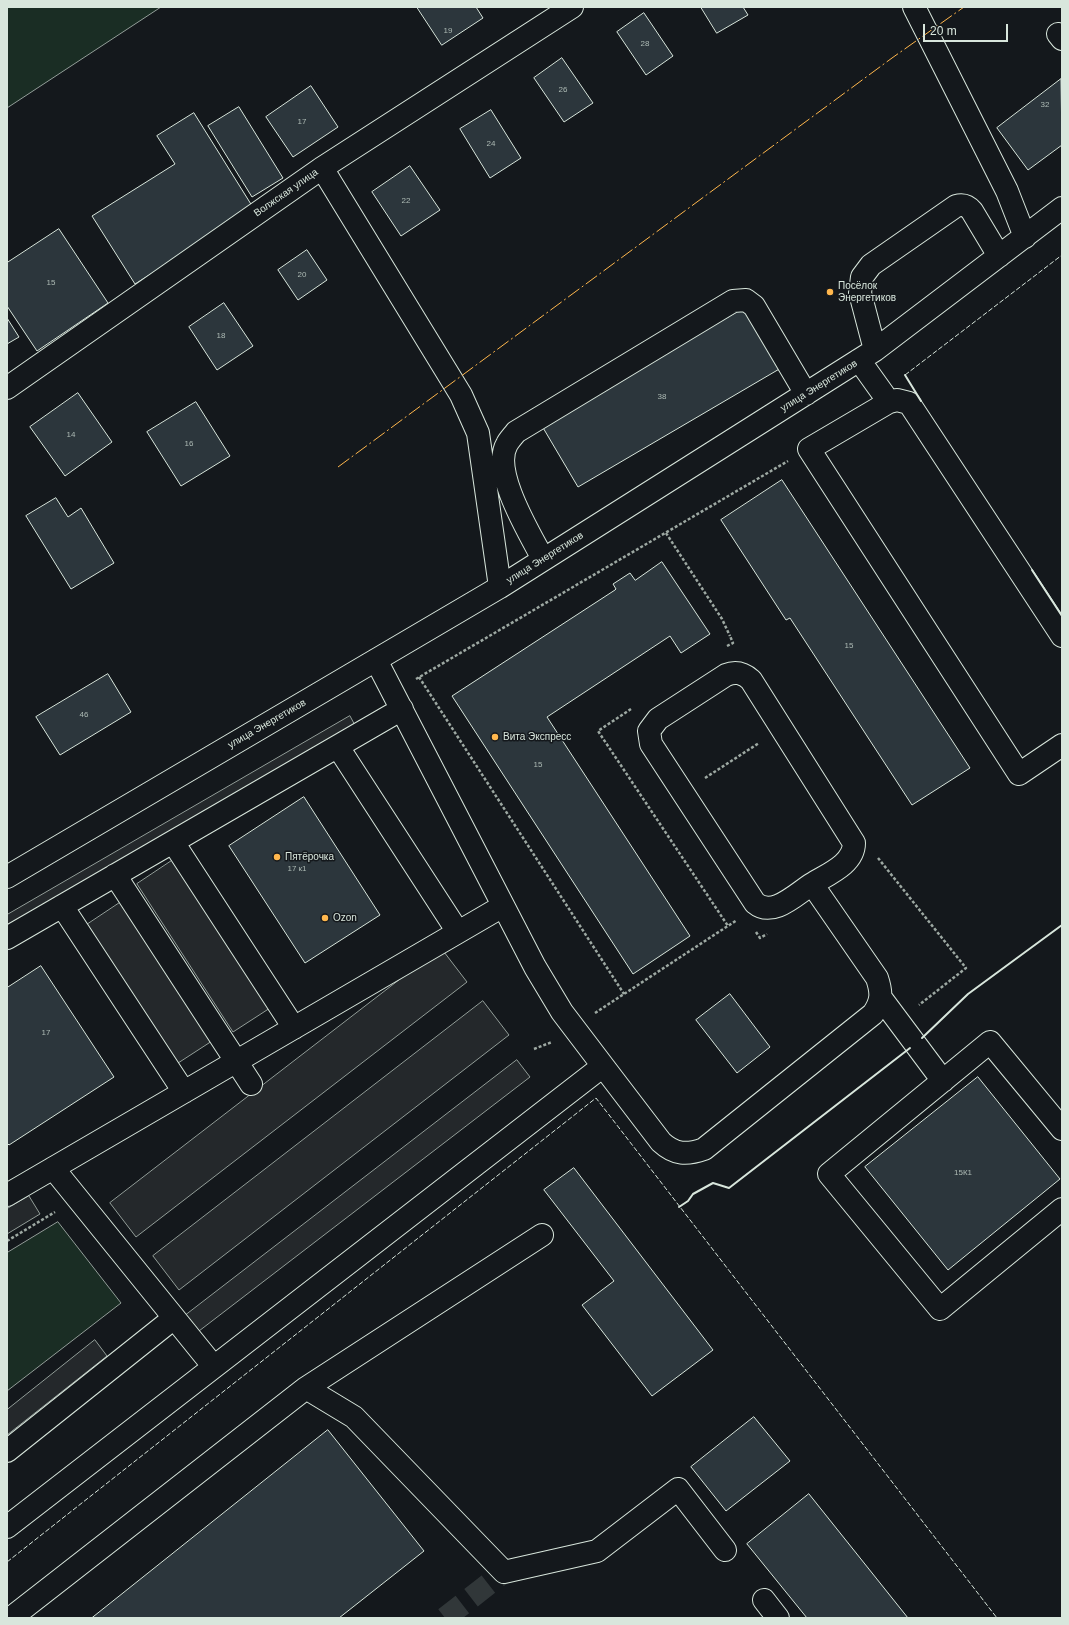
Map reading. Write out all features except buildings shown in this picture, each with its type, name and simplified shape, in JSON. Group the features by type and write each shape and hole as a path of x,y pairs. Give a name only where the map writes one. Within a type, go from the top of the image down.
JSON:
{"street":[{"name":"Волжская улица","path":"7,388 322,168 572,7"},
{"path":"914,7 1006,191 1025,237"},
{"path":"322,168 461,395 478,433 500,587"},
{"path":"889,402 868,355 860,292 862,277 871,265 956,206 962,204 968,206 972,211 999,256"},
{"name":"улица Энергетиков","path":"7,877 500,587 868,355 1062,208"},
{"path":"543,559 512,498 503,469 506,445 516,432 733,301 746,300 754,306 806,394"},
{"path":"1062,636 909,403 903,400 889,402 809,449 1019,774 1062,745"},
{"path":"376,660 503,906 554,999 661,1142 669,1149 679,1154 691,1154 704,1149 873,1014 881,998 881,989 877,978 812,884"},
{"path":"734,672 740,673 751,680 854,842 852,855 847,861 775,908 767,909 758,906 751,898 651,744 649,731 652,724 658,719 726,675 734,672"},
{"path":"7,938 402,709"},
{"path":"338,747 458,932"},
{"path":"173,842 294,1028"},
{"path":"115,875 251,1084"},
{"path":"62,906 184,1092"},
{"path":"7,1195 503,906"},
{"path":"881,998 943,1081"},
{"path":"1062,1129 990,1042 829,1174 940,1309 1062,1209"},
{"path":"7,1527 603,1066"},
{"path":"53,1168 214,1367"},
{"path":"11,1618 306,1388 542,1235"},
{"path":"7,1451 174,1318"},
{"path":"306,1388 354,1417 504,1572 597,1552 678,1489 725,1550"},
{"path":"764,1600 778,1618"}],"path":[{"path":"414,680 809,449"},
{"path":"666,533 724,623 733,643 740,673"},
{"path":"419,678 624,994"},
{"path":"683,793 782,728"},
{"path":"877,858 966,968 898,1022"},
{"path":"591,1015 758,906"},
{"path":"534,1049 553,1042"},
{"path":"7,1241 55,1212"}],"green space":[{"path":"7,7 161,7 7,108"},
{"path":"58,1222 121,1303 7,1391 7,1253"}],"shaded area":[{"path":"350,716 357,729 7,932 7,915"},
{"path":"173,860 270,1008 233,1032 137,884"},
{"path":"121,902 212,1041 175,1065 85,926"},
{"path":"441,948 467,982 136,1237 110,1203"},
{"path":"483,1001 509,1035 179,1290 153,1256"},
{"path":"517,1060 530,1077 199,1331 186,1315"},
{"path":"29,1196 40,1214 7,1234 7,1209"},
{"path":"95,1340 107,1356 7,1435 7,1410"}],"tunnel":[{"path":"445,1618 504,1572"}],"fence":[{"path":"905,375 1062,255"},
{"path":"7,1562 596,1098 997,1618"}],"wall":[{"path":"905,375 921,401"},
{"path":"1032,570 1062,616"},
{"path":"922,1038 968,994 1062,925"},
{"path":"679,1207 688,1201 693,1194 713,1183 729,1188 910,1048"}],"power":[{"path":"338,467 892,58 964,7"}],"place":[{"name":"Посёлок Энергетиков","path":"830,292"},
{"name":"Вита Экспресс","path":"495,737"},
{"name":"Пятёрочка","path":"277,857"},
{"name":"Ozon","path":"325,918"}]}
